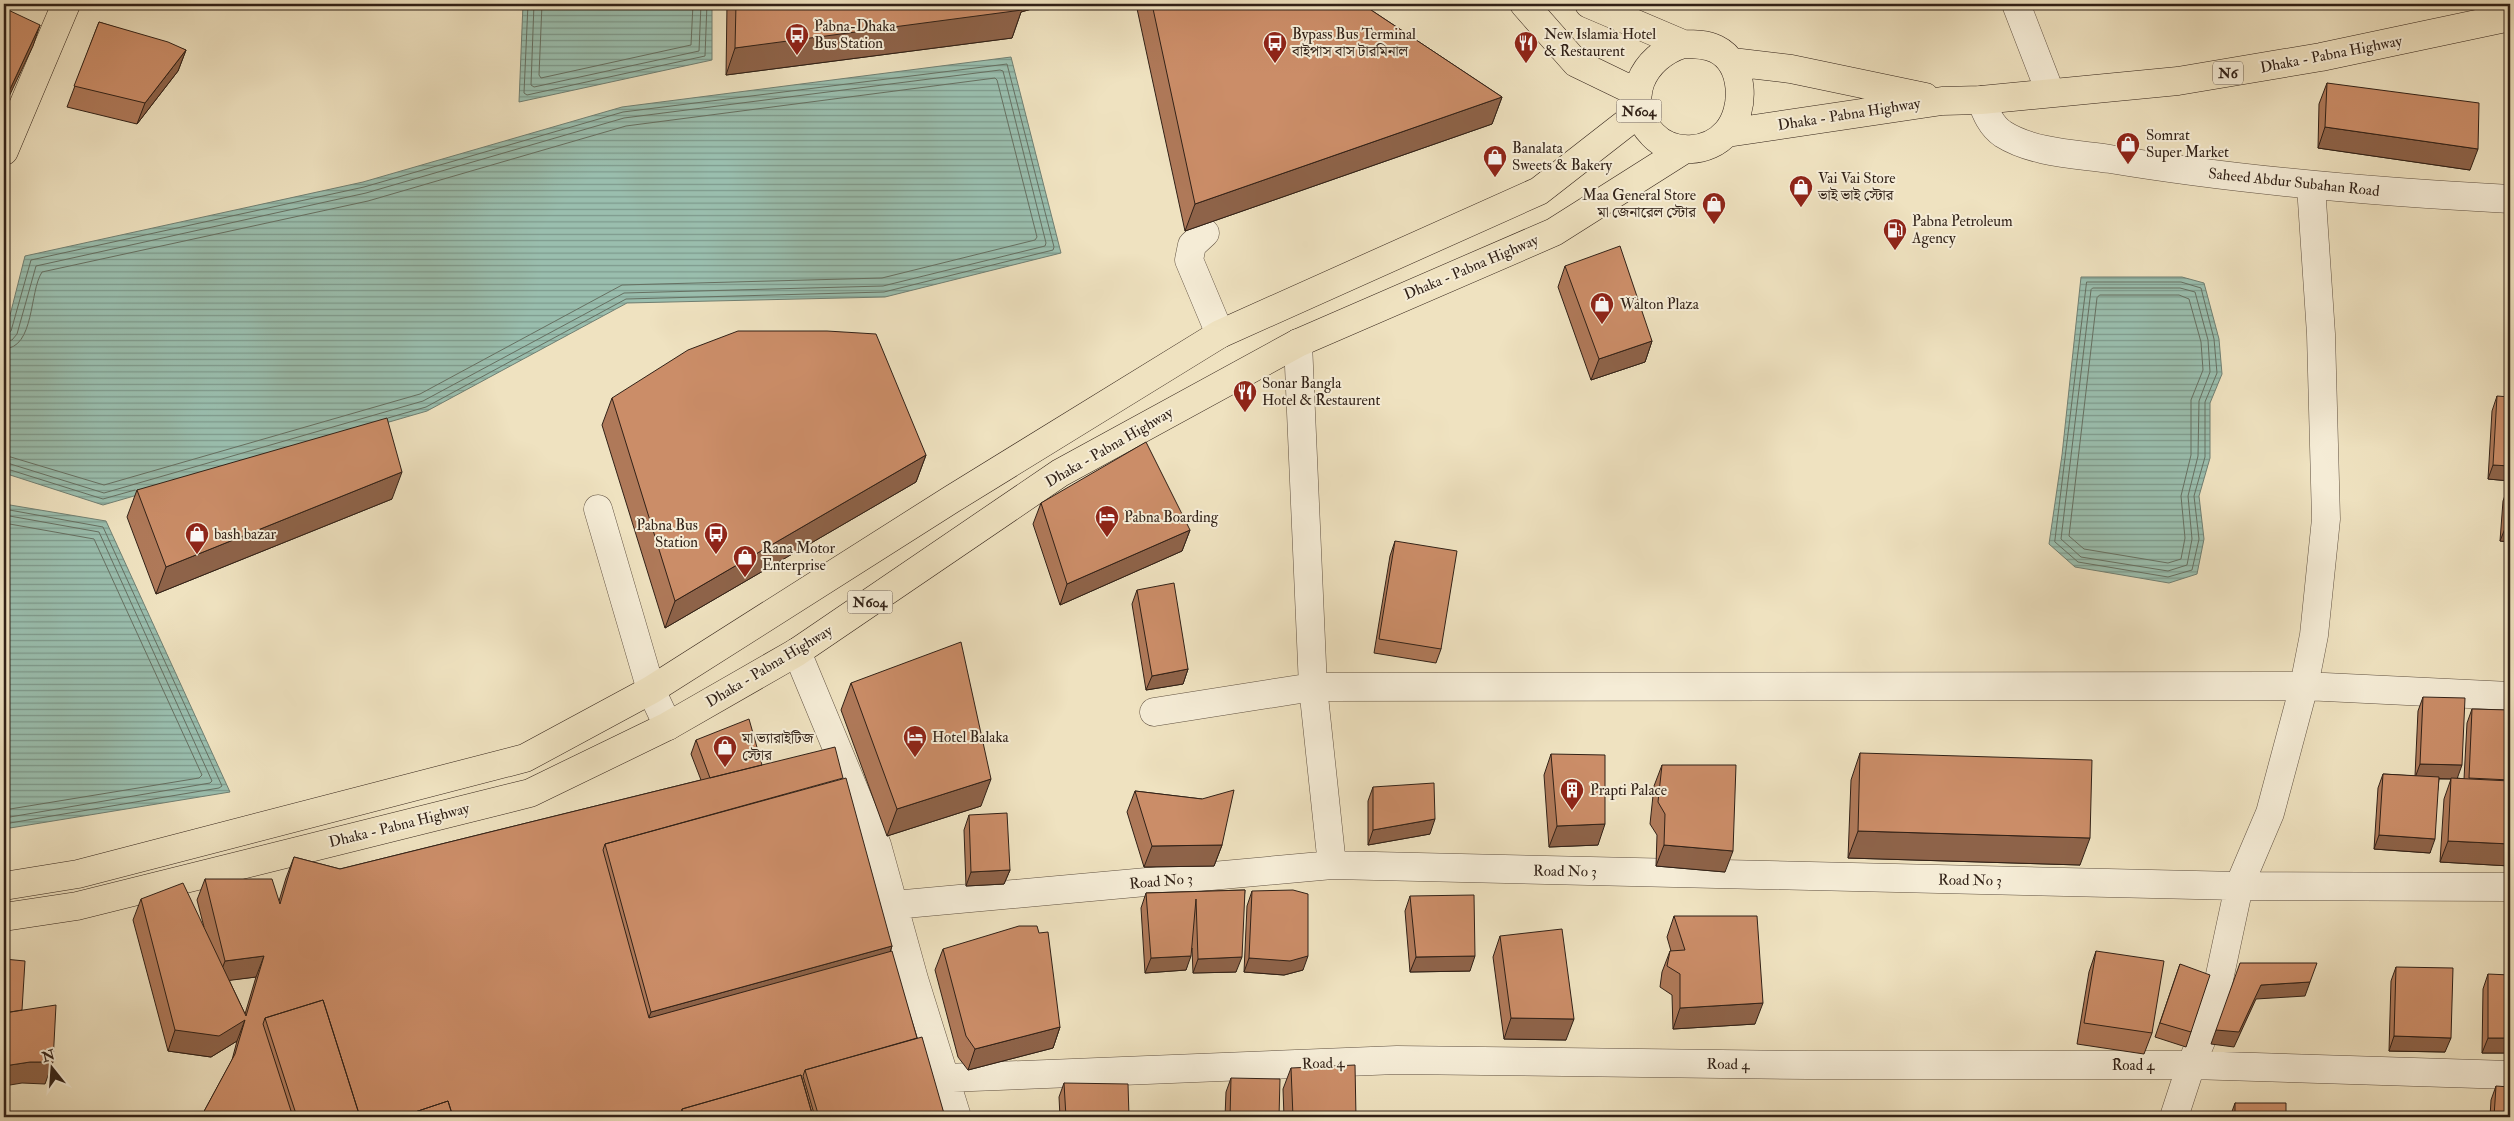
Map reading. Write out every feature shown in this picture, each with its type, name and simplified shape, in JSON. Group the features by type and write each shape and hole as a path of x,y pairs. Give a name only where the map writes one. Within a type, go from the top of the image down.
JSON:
{"main road":[{"path":"4,151 66,4"},
{"name":"N604","path":"1524,4 1576,62 1639,103"},
{"path":"1589,4 1683,44 1699,44 1716,49 1732,62"},
{"name":"Dhaka - Pabna Highway","path":"1727,133 1942,100 1981,100 2187,80 2321,57 2510,17"},
{"name":"N604","path":"1683,44 1668,49 1651,62 1638,86 1639,103 1644,126 1659,142 1682,151 1704,147 1727,133 1740,110 1739,82 1732,62"},
{"name":"Dhaka - Pabna Highway","path":"1732,62 1791,69 1942,100"},
{"name":"N604","path":"4,886 78,874 525,758 651,690 952,499 1220,334 1539,191 1639,103"},
{"name":"Dhaka - Pabna Highway","path":"4,917 77,906 530,793 668,726 797,652 1060,473 1298,343 1554,232 1682,151"},
{"path":"1539,191 1554,232"},
{"path":"952,499 971,533"},
{"path":"525,758 530,793"}],"street":[{"path":"2016,4 2050,92"},
{"name":"Saheed Abdur Subahan Road","path":"1981,100 1988,118 2002,134 2022,143 2154,166 2311,186 2510,199"},
{"path":"2174,1117 2191,1065 2211,1017 2239,886 2270,813 2304,686 2314,635 2326,519 2321,334 2311,186"},
{"path":"1205,233 1192,245 1189,260 1220,334"},
{"path":"1298,343 1313,687 1332,865"},
{"path":"598,509 651,690 668,726"},
{"path":"797,652 877,845 914,979 957,1117"},
{"path":"1154,712 1313,687 2304,686 2510,696"},
{"name":"Road No 3","path":"894,905 1332,865 2239,886 2510,887"},
{"name":"Road 4","path":"946,1078 1398,1060 1808,1065 2191,1065 2510,1075"}],"water":[{"path":"523,4 712,4 712,60 519,102"},
{"path":"1011,57 1061,253 885,297 627,303 427,411 103,505 4,473 4,339 25,256 363,182 622,107"},
{"path":"2081,277 2182,277 2204,283 2219,339 2222,374 2210,403 2210,458 2199,496 2204,539 2197,574 2169,583 2075,567 2049,544 2062,455"},
{"path":"4,504 106,521 230,792 4,829"}],"building":[{"path":"736,4 1021,4 1022,10 735,48"},
{"name":"Bypass Bus Terminal বাইপাস বাস টারমিনাল","path":"1152,4 1362,4 1502,97 1195,204"},
{"path":"4,8 40,25 4,102"},
{"path":"99,22 168,42 186,50 145,103 74,86"},
{"path":"2327,83 2479,103 2478,149 2325,127"},
{"name":"Walton Plaza","path":"1620,246 1652,341 1599,359 1565,266"},
{"name":"Pabna Bus Station","path":"738,331 827,331 876,334 926,455 675,601 612,398 688,350"},
{"path":"2497,396 2510,397 2510,466 2493,465"},
{"name":"bash bazar","path":"387,418 402,472 166,567 137,490"},
{"name":"Pabna Boarding","path":"1146,442 1190,530 1067,584 1041,503"},
{"path":"2508,487 2510,487 2510,527 2506,526"},
{"path":"1395,541 1457,551 1441,649 1379,639"},
{"path":"1174,583 1188,669 1152,676 1137,590"},
{"name":"Hotel Balaka","path":"961,642 991,779 897,809 851,683"},
{"path":"2423,697 2465,698 2462,765 2420,764"},
{"path":"2472,709 2510,710 2510,780 2469,778"},
{"path":"749,719 762,765 710,778 696,740"},
{"path":"835,747 843,778 605,844 603,850 649,1018 892,951 917,1038 805,1070 803,1076 815,1117 813,1117 801,1075 682,1109 680,1117 645,1117 644,1113 630,1117 453,1117 448,1101 400,1117 360,1117 323,1000 265,1018 263,1024 293,1117 201,1117 235,1054 245,1020 219,1036 175,1030 141,899 183,883 246,1016 264,956 225,961 205,879 272,879 280,904 294,857 340,869"},
{"path":"1860,753 2092,760 2090,838 1858,831"},
{"path":"1551,754 1605,755 1605,824 1557,826"},
{"path":"1662,765 1736,765 1733,851 1664,845 1665,814 1658,802"},
{"path":"2383,774 2439,777 2435,839 2379,835"},
{"path":"846,778 892,946 651,1012 605,844"},
{"path":"2451,778 2510,781 2510,844 2448,841"},
{"path":"1434,783 1435,819 1373,830 1373,787"},
{"path":"1234,790 1222,845 1152,846 1135,791 1202,799"},
{"path":"1007,813 1010,870 971,872 969,815"},
{"path":"1245,890 1242,957 1198,959 1196,899 1191,956 1151,958 1146,893"},
{"path":"1293,890 1308,894 1308,956 1290,961 1249,958 1252,891"},
{"path":"1474,895 1475,956 1416,957 1410,896"},
{"path":"1674,916 1757,916 1763,1003 1680,1008 1680,974 1667,966 1670,951 1685,950"},
{"path":"1019,926 1037,926 1039,933 1048,932 1060,1027 975,1049 966,1036 943,949"},
{"path":"1562,929 1574,1019 1511,1018 1500,936"},
{"path":"2096,951 2164,961 2152,1033 2084,1023"},
{"path":"4,959 25,961 22,1010 10,1012 4,1009"},
{"path":"2240,963 2317,963 2310,982 2261,985 2239,1032 2216,1030"},
{"path":"2180,964 2210,975 2191,1032 2160,1023"},
{"path":"2396,967 2453,968 2451,1038 2394,1036"},
{"path":"2488,974 2510,975 2510,1038 2488,1038"},
{"path":"323,1000 360,1117 297,1117 265,1018"},
{"path":"56,1005 53,1062 30,1062 4,1066 4,1013"},
{"path":"922,1037 945,1117 819,1117 805,1070"},
{"path":"1355,1065 1356,1117 1293,1117 1291,1068"},
{"path":"801,1075 813,1117 684,1117 682,1109"},
{"path":"1231,1078 1280,1079 1279,1117 1230,1117"},
{"path":"1064,1083 1128,1084 1129,1117 1066,1117"},
{"path":"2496,1086 2510,1087 2510,1117 2494,1117"},
{"path":"448,1101 453,1117 400,1117"},
{"path":"2235,1103 2286,1103 2286,1117 2235,1117"},
{"path":"644,1113 645,1117 630,1117"}],"place":[{"name":"Pabna-Dhaka Bus Station","path":"797,56"},
{"name":"Bypass Bus Terminal বাইপাস বাস টারমিনাল","path":"1275,64"},
{"name":"New Islamia Hotel & Restaurent","path":"1526,64"},
{"name":"Somrat Super Market","path":"2128,165"},
{"name":"Banalata Sweets & Bakery","path":"1495,178"},
{"name":"Vai Vai Store ভাই ভাই স্টোর","path":"1801,208"},
{"name":"Maa General Store মা জেনারেল স্টোর","path":"1714,225"},
{"name":"Pabna Petroleum Agency","path":"1895,251"},
{"name":"Walton Plaza","path":"1602,325"},
{"name":"Sonar Bangla Hotel & Restaurent","path":"1245,413"},
{"name":"Pabna Boarding","path":"1107,538"},
{"name":"bash bazar","path":"197,555"},
{"name":"Pabna Bus Station","path":"716,555"},
{"name":"Rana Motor Enterprise","path":"745,578"},
{"name":"Hotel Balaka","path":"915,758"},
{"name":"মা ভ‍্যারাইটিজ স্টোর","path":"725,768"},
{"name":"Prapti Palace","path":"1572,811"}]}
